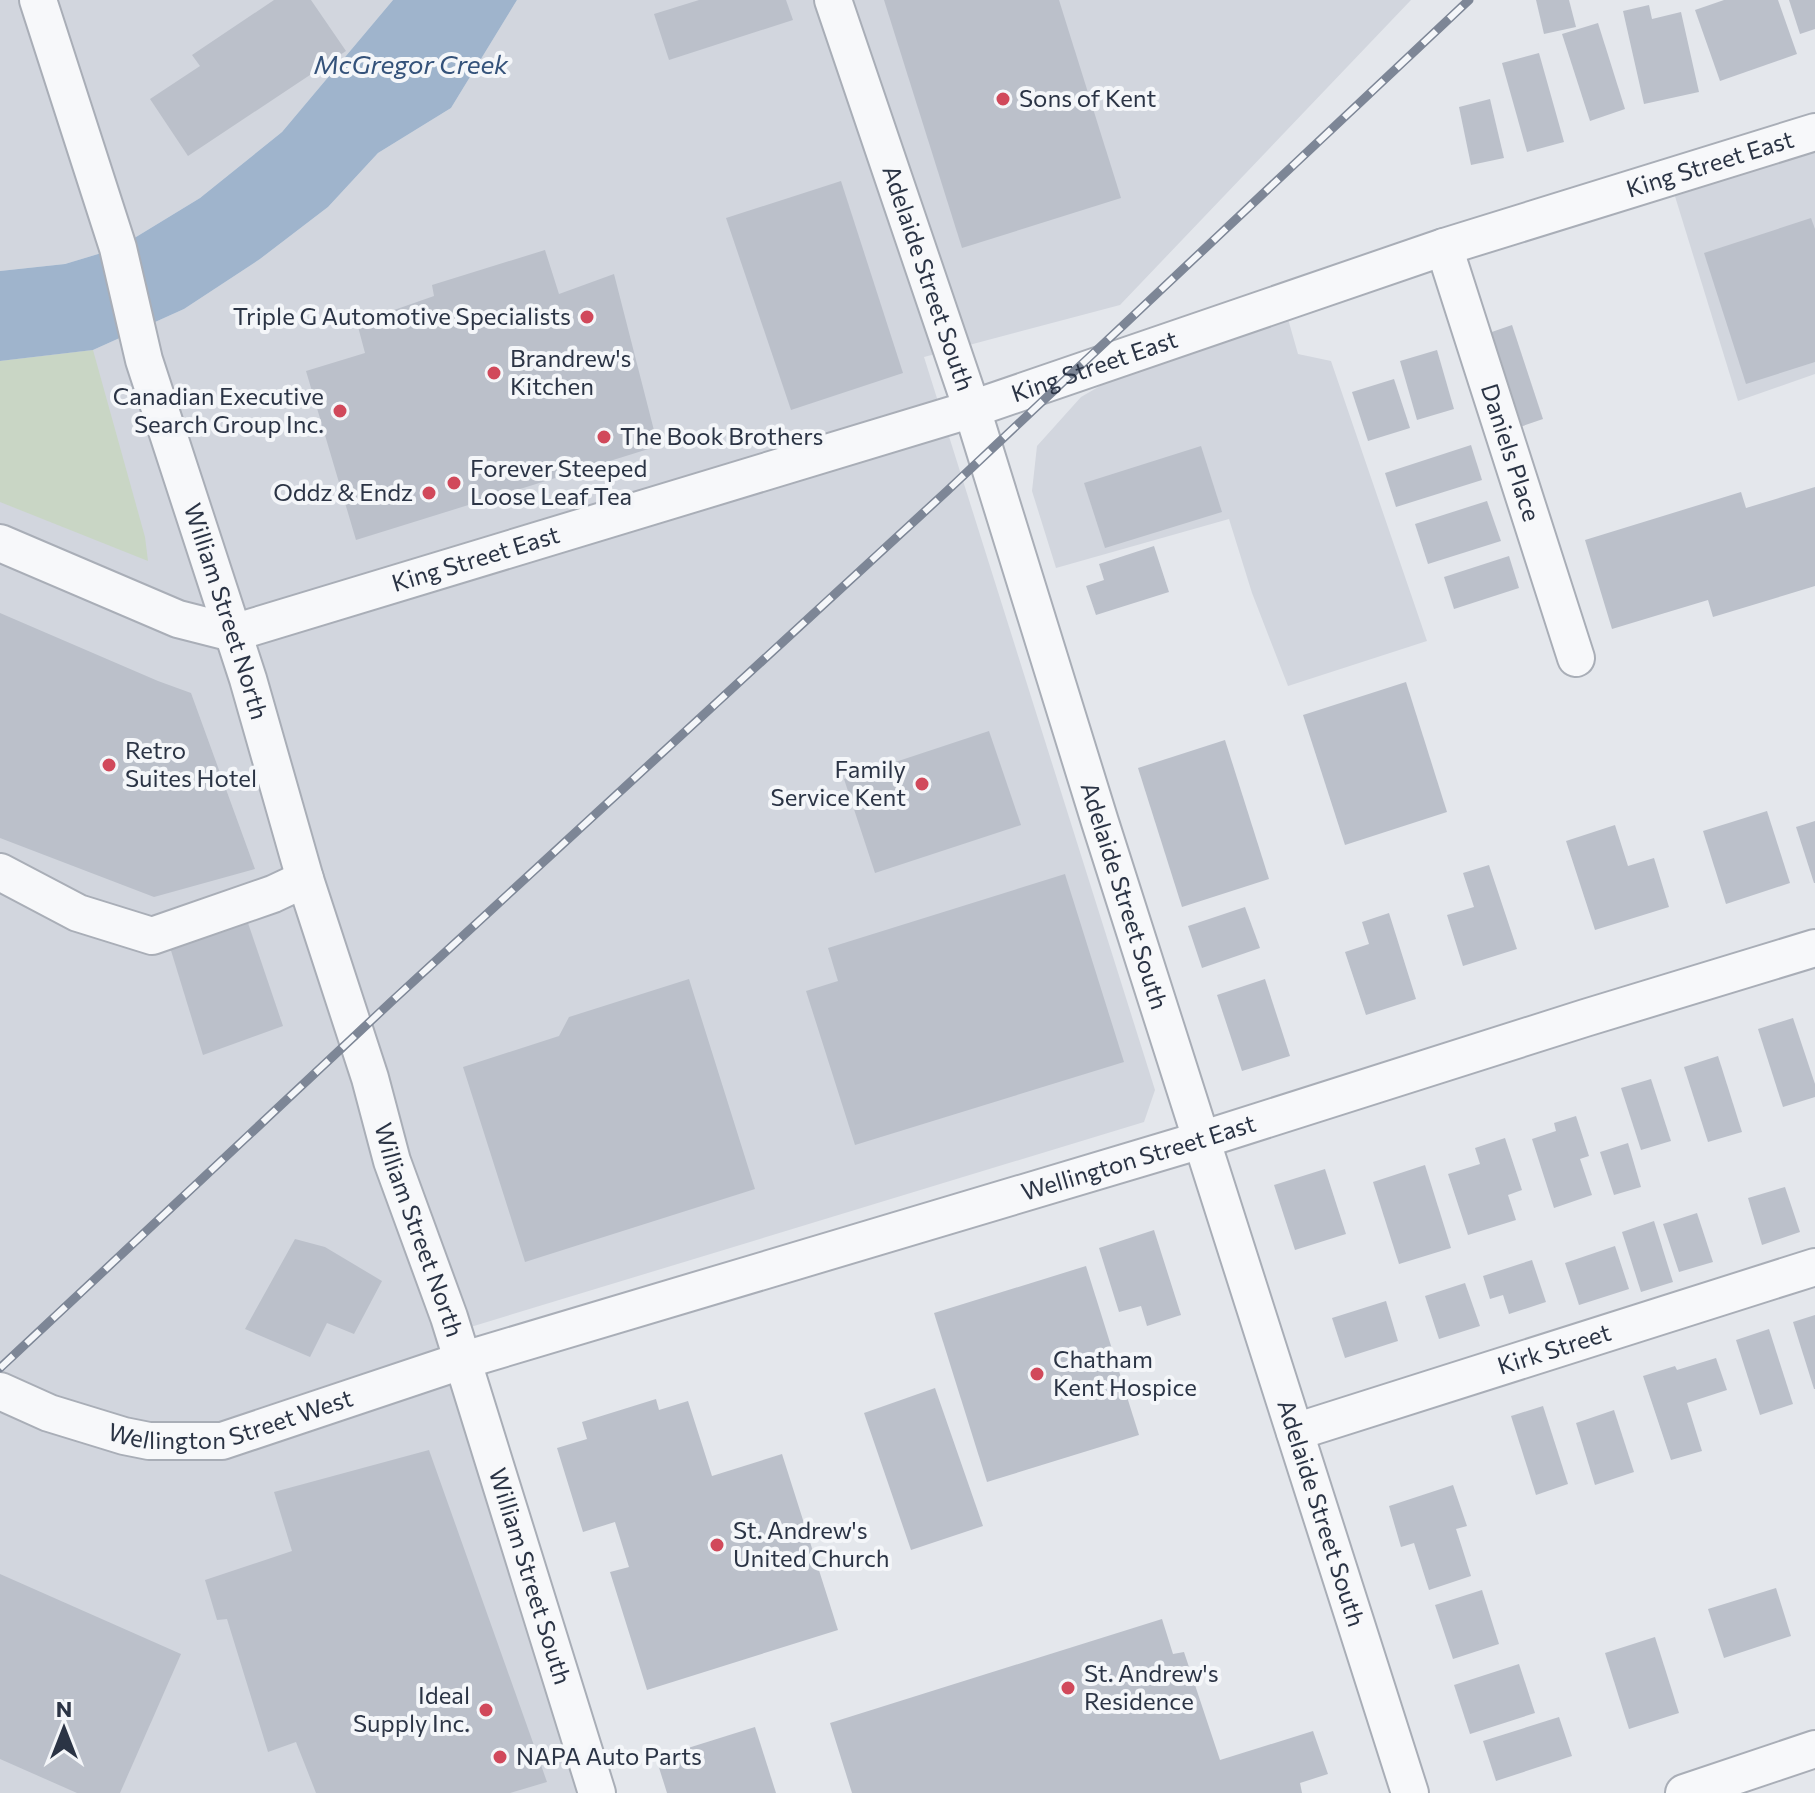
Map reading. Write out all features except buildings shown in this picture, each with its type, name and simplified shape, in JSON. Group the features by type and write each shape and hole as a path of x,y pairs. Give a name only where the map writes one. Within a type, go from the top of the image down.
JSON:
{"street":[{"name":"William Street North","path":"38,0 118,248 144,360 233,633 305,879 370,1078 392,1161 449,1317 461,1361"},
{"name":"Adelaide Street South","path":"833,0 972,409 1410,1793"},
{"name":"King Street East","path":"233,633 972,409 1444,247 1815,132"},
{"name":"Daniels Place","path":"1444,247 1576,658"},
{"path":"0,543 178,619 233,633"},
{"path":"0,872 78,913 152,936 273,894 305,879"},
{"name":"Wellington Street East","path":"461,1361 1201,1140 1815,948"},
{"name":"Kirk Street","path":"1295,1432 1815,1267"},
{"name":"Wellington Street West","path":"0,1391 49,1413 124,1436 149,1441 222,1441 461,1361"},
{"name":"William Street South","path":"461,1361 597,1793"},
{"path":"1684,1793 1815,1749"}],"shaded area":[{"path":"0,0 393,0 282,132 200,198 118,248 65,264 0,271"},
{"path":"517,0 1411,0 1120,305 924,357 1155,1090 1144,1122 441,1336 582,1793 0,1793 0,361 93,350 184,309 260,259 328,207 378,153 451,108"},
{"path":"1815,148 1815,374 1738,401 1674,193"},
{"path":"1288,319 1298,354 1331,361 1427,641 1288,686 1252,593 1229,519 1056,568 1032,491 1037,446 1081,397 1126,371"}],"green space":[{"path":"93,350 145,537 148,561 0,502 0,361"}],"water":[{"name":"McGregor Creek","path":"393,0 517,0 451,108 378,153 328,207 260,259 184,309 93,350 0,361 0,271 65,264 118,248 200,198 282,132"}],"railway":[{"path":"0,1368 391,1002 947,491 1469,0"}],"place":[{"name":"Sons of Kent","path":"1003,99"},
{"name":"Triple G Automotive Specialists","path":"587,317"},
{"name":"Brandrew's Kitchen","path":"494,373"},
{"name":"Canadian Executive Search Group Inc.","path":"340,411"},
{"name":"The Book Brothers","path":"604,437"},
{"name":"Forever Steeped Loose Leaf Tea","path":"454,483"},
{"name":"Oddz & Endz","path":"429,493"},
{"name":"Retro Suites Hotel","path":"109,765"},
{"name":"Family Service Kent","path":"922,784"},
{"name":"Chatham Kent Hospice","path":"1037,1374"},
{"name":"St. Andrew's United Church","path":"717,1545"},
{"name":"St. Andrew's Residence","path":"1068,1688"},
{"name":"Ideal Supply Inc.","path":"486,1710"},
{"name":"NAPA Auto Parts","path":"500,1757"}]}
